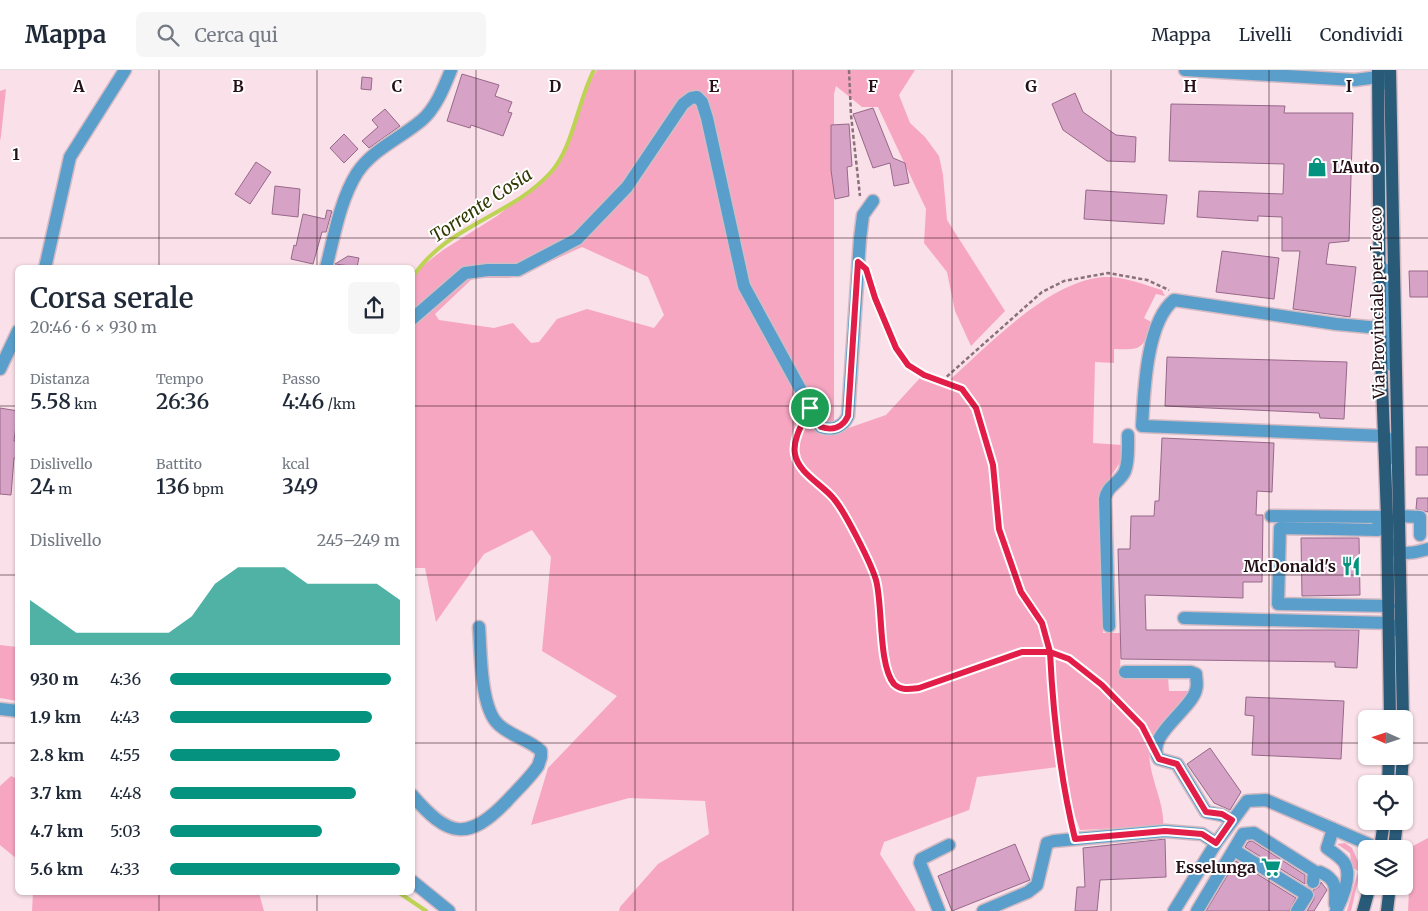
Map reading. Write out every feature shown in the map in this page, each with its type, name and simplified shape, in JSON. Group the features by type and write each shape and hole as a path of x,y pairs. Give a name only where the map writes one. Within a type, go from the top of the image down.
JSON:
{"main road":[{"name":"Via Provinciale per Lecco","path":"1388,517 1397,461 1390,70"},
{"name":"Via Provinciale per Lecco","path":"1378,74 1380,328 1388,517 1393,536 1389,606 1390,710"},
{"name":"Via Provinciale per Lecco","path":"1400,553 1403,710"},
{"path":"1363,911 1367,895"},
{"path":"1387,911 1389,895"}],"street":[{"path":"46,265 70,157 125,70"},
{"path":"327,265 346,194 358,172 375,153 424,119 442,93 451,70"},
{"path":"1185,70 1355,80 1378,74 1383,80 1384,117 1390,124"},
{"path":"415,316 465,273 488,270 518,270 577,239 627,187 684,104 691,98 697,97 702,102 707,118 744,286 821,427 829,430 838,428 846,422 848,416 863,215 873,201"},
{"path":"1380,266 1387,271 1388,292 1393,296"},
{"path":"1380,299 1387,303 1388,324 1394,328"},
{"path":"1395,367 1388,362 1387,336 1380,328 1336,324 1174,300 1168,305 1153,338 1144,376 1142,426 1385,436 1391,442 1391,455 1397,461"},
{"path":"0,369 15,336"},
{"path":"1109,626 1105,499 1109,487 1121,478 1126,469 1128,435"},
{"path":"1271,516 1420,517 1420,535"},
{"path":"1388,517 1378,530 1280,528 1278,604 1389,606"},
{"path":"1393,536 1394,549 1400,553 1412,553 1428,549"},
{"path":"1184,618 1389,623"},
{"name":"Via Provinciale per Lecco","path":"1389,623 1394,627 1395,643 1401,646"},
{"path":"415,798 426,811 437,818 456,829 467,830 492,816 538,766 541,757 540,750 533,743 497,724 489,712 479,627"},
{"path":"1125,672 1191,672 1196,674 1197,685 1194,695 1159,738 1155,749 1159,759 1177,764 1206,812 1222,814 1232,820"},
{"path":"0,709 15,711"},
{"path":"1174,911 1216,843 1247,801 1256,799 1266,800 1359,840"},
{"path":"1333,829 1327,848 1341,858 1346,866 1346,882 1334,911"},
{"path":"983,911 1028,892 1037,885 1047,843 1165,831 1202,834 1216,843"},
{"path":"1197,911 1243,834 1254,833 1314,871 1316,877 1330,876 1335,883 1334,911"},
{"path":"939,911 920,863 921,859 949,845"},
{"path":"1234,850 1306,894 1297,911"},
{"path":"415,883 449,911"}],"path":[{"path":"849,70 851,114 863,215"},
{"path":"858,262 866,269 875,298 896,348 908,365 924,375 943,380 962,389 976,408 993,465 999,529 1021,592 1042,623 1050,652 1051,695 1064,795 1075,839"},
{"path":"943,380 1042,292 1064,281 1108,273 1127,275 1167,288 1182,301"},
{"path":"810,408 796,440 794,453 798,465 835,500 868,560 876,580 886,666 895,684 905,689 919,688 1022,652 1050,652 1069,659 1102,685 1142,726 1155,749"}],"shaded area":[{"path":"597,70 915,70 899,95 910,123 925,137 939,156 943,175 947,220 1005,311 971,346 955,311 947,272 924,243 926,209 878,107 862,107 836,86 834,94 834,433 886,415 920,378 943,386 1017,319 1060,291 1081,282 1103,277 1125,279 1162,290 1165,296 1156,294 1144,318 1153,323 1143,343 1136,348 1114,349 1114,363 1095,362 1093,443 1122,445 1121,461 1099,494 1103,633 1121,633 1120,677 1168,677 1169,691 1191,691 1161,727 1150,749 1151,770 1161,805 1163,826 1080,830 1058,767 977,777 969,810 884,842 880,854 916,911 619,911 620,907 658,864 709,834 705,801 629,798 531,825 548,768 617,696 542,651 551,557 532,530 484,554 436,622 425,568 415,568 415,272 443,250 497,216 547,177 560,161 585,89","holes":["582,247 648,277 664,315 654,328 587,309 557,319 539,342 531,343 513,323 494,328 439,320 435,314 473,278 509,278 521,275"]},
{"path":"6,89 1,136 0,141 0,91"},
{"path":"0,645 15,647 15,701 0,698"},
{"path":"11,776 15,778 15,857 0,845 0,786"},
{"path":"1428,838 1428,911 1408,911 1409,895 1413,895 1413,846"},
{"path":"1345,843 1352,848 1358,861 1358,871 1352,867 1350,853 1337,844"},
{"path":"1358,871 1358,881 1351,911 1347,911"},
{"path":"33,895 260,895 264,911 32,911"}],"building":[{"path":"462,74 499,85 495,96 512,102 508,112 512,113 503,136 471,125 470,128 447,121"},
{"path":"362,77 372,78 371,90 361,89"},
{"path":"1075,93 1083,112 1116,135 1136,137 1135,162 1107,161 1063,130 1052,104"},
{"path":"1171,104 1285,106 1284,113 1353,113 1349,241 1329,243 1326,264 1356,267 1350,317 1293,309 1300,251 1282,251 1282,217 1258,216 1258,221 1197,217 1199,191 1283,194 1284,164 1169,161"},
{"path":"873,108 893,158 905,163 909,183 894,186 890,163 873,168 853,114"},
{"path":"385,109 400,126 369,148 362,141 378,127 372,120"},
{"path":"849,124 852,166 847,167 849,196 835,199 831,170 831,125"},
{"path":"344,134 358,149 344,163 330,148"},
{"path":"256,162 271,172 250,204 235,194"},
{"path":"275,186 300,189 298,217 272,214"},
{"path":"1086,190 1167,195 1164,224 1084,219"},
{"path":"327,210 332,211 326,232 322,232 313,264 291,259 303,214 325,219"},
{"path":"1222,251 1279,258 1274,299 1216,292"},
{"path":"348,256 359,258 357,265 335,264"},
{"path":"1409,271 1428,271 1428,297 1410,297"},
{"path":"1167,357 1347,362 1344,419 1320,418 1319,413 1165,406"},
{"path":"0,408 15,410 15,458 11,495 0,494"},
{"path":"1162,438 1274,443 1272,492 1257,491 1256,515 1263,515 1262,582 1243,582 1243,598 1145,595 1146,630 1359,630 1357,668 1335,667 1335,662 1121,659 1118,549 1130,549 1131,516 1154,516 1155,501 1159,501"},
{"path":"1416,447 1428,447 1428,475 1416,475"},
{"path":"1417,498 1428,498 1428,512 1416,509"},
{"path":"1301,538 1359,538 1360,595 1302,596"},
{"path":"1246,697 1344,701 1341,759 1252,755 1254,716 1245,715"},
{"path":"1210,748 1241,792 1230,810 1214,803 1187,764"},
{"path":"1165,839 1166,877 1100,880 1097,911 1075,911 1077,887 1085,887 1083,848"},
{"path":"1252,841 1305,875 1305,884 1245,847 1248,842"},
{"path":"1015,844 1030,880 952,911 938,876"},
{"path":"1236,861 1296,898 1289,911 1206,911"},
{"path":"1321,882 1327,890 1314,911 1307,911 1314,899 1313,890 1319,887"}],"waterway":[{"name":"Torrente Cosia","path":"415,274 426,260 442,246 460,233 517,200 551,172 565,150 588,82 594,70"},
{"name":"Torrente Cosia","path":"402,895 426,911"}],"place":[{"name":"L'Auto","path":"1317,167"},
{"name":"McDonald's","path":"1351,566"},
{"name":"Esselunga","path":"1271,867"}],"route":[{"path":"810,408 796,440 794,453 798,465 835,500 868,560 876,580 886,666 895,684 905,689 919,688 1022,652 1050,652 1051,695 1064,795 1075,839 1165,831 1202,834 1216,843 1232,820 1222,814 1206,812 1177,764 1159,759 1142,726 1102,685 1069,659 1050,652 1042,623 1021,592 999,529 993,465 976,408 962,389 943,380 924,375 908,365 896,348 875,298 866,269 858,262 850,407 846,422 838,428 829,430 821,427 810,408"}]}
